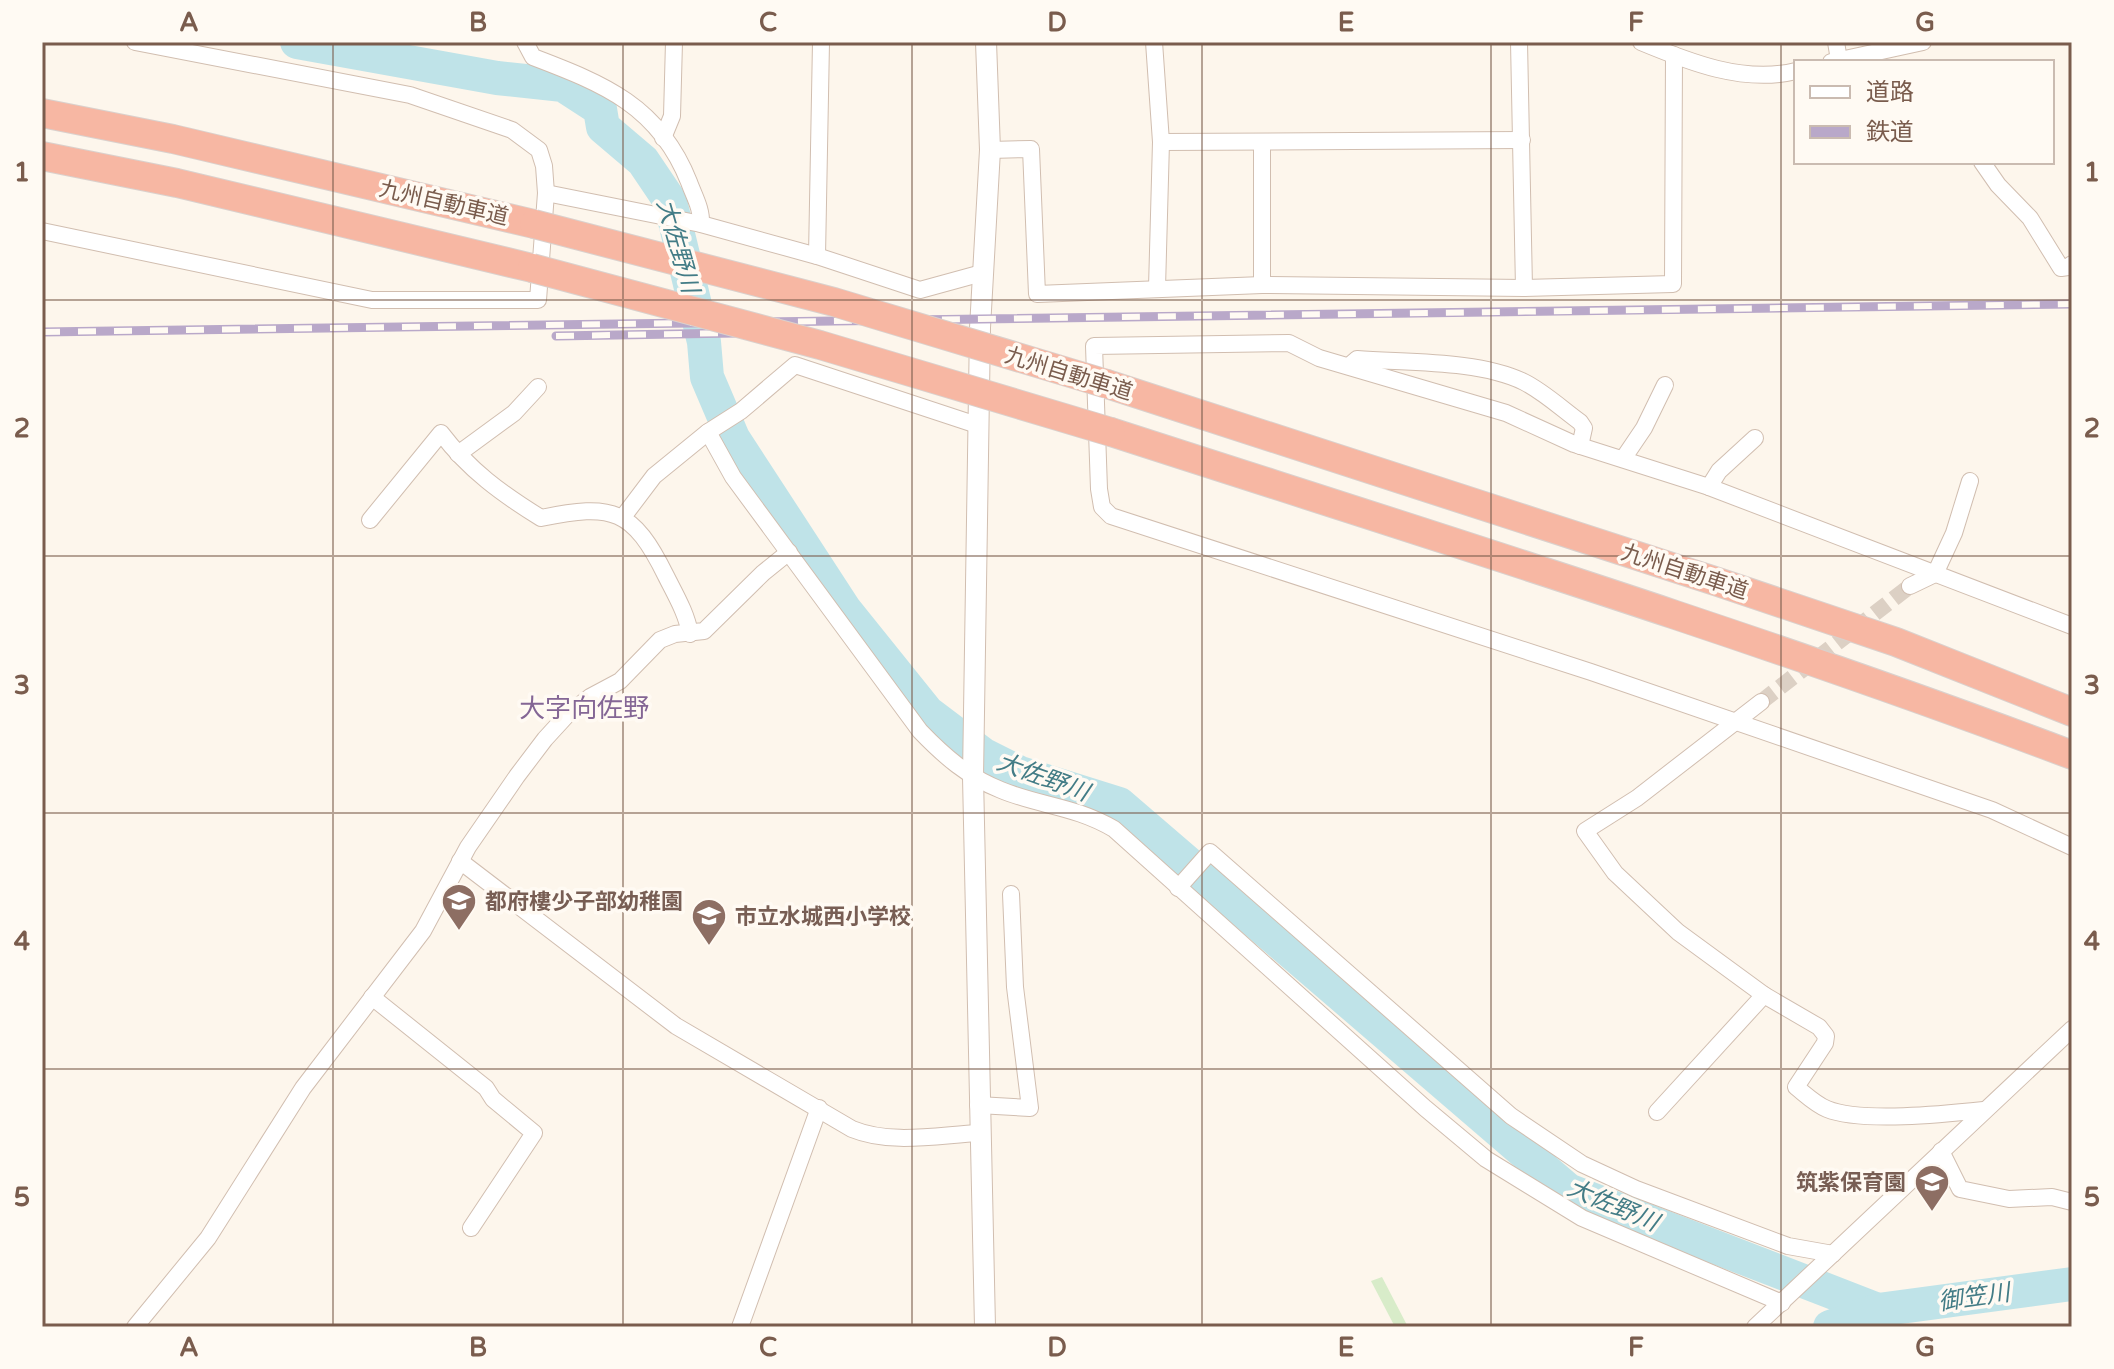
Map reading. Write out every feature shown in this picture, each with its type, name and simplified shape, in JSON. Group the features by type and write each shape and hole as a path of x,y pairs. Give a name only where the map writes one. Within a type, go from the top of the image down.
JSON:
{"highway":[{"name":"九州自動車道","path":"42,113 188,142 534,224 834,302 1107,384 1763,597 1896,642 2072,712"},
{"name":"九州自動車道","path":"42,156 177,183 532,268 820,345 1111,432 1703,624 1945,707 2072,755"}],"street":[{"path":"42,231 371,302 538,300 546,193 539,150 512,130 410,95 135,42"},
{"path":"525,42 533,57 595,81 647,117 684,170 702,214 701,224"},
{"path":"663,138 672,116 674,42"},
{"path":"817,256 821,42"},
{"path":"985,1327 973,777 982,273 990,150 986,42"},
{"path":"1154,42 1161,142 1157,288"},
{"path":"1519,42 1524,288"},
{"path":"1641,42 1731,72 1776,76 1794,72"},
{"path":"1840,60 1923,42"},
{"path":"1906,47 1915,60"},
{"path":"990,150 1031,149 1037,294 1262,285 1524,288 1673,284 1674,55"},
{"path":"1161,142 1522,140"},
{"path":"1262,143 1262,285"},
{"path":"1983,164 1998,185 2030,218 2061,268 2072,264"},
{"path":"546,193 701,224 817,256 920,290 982,273"},
{"path":"2072,626 1709,487 1580,446 1506,413 1319,358 1289,343 1094,346 1102,507 1111,516 1591,672 1992,810 2072,847"},
{"path":"1347,367 1357,359 1487,369 1508,375 1528,384 1580,422 1584,428 1580,446"},
{"path":"623,517 654,476 708,432 741,411 795,365 980,426"},
{"path":"1623,459 1644,428 1665,385"},
{"path":"458,454 514,413 538,387"},
{"path":"708,432 733,477 920,731 943,754 973,777 1002,791 1072,809 1114,829 1486,1159 1582,1218 1784,1301"},
{"path":"370,520 441,433 458,454 501,494 541,518 599,510 623,517 643,534 675,594 690,634"},
{"path":"1709,487 1719,471 1755,438"},
{"path":"1910,586 1935,574 1954,533 1970,481"},
{"path":"135,1327 208,1238 303,1088 423,931 460,861 517,776 567,715 590,697 620,681 660,640 675,634 704,631 789,552"},
{"path":"1761,702 1637,798 1585,831 1615,873 1667,921 1764,995 1819,1027 1826,1036 1825,1043 1796,1087 1829,1110 1869,1115 1909,1116 1984,1110"},
{"path":"1178,888 1210,852 1511,1116 1582,1164 1636,1189 1788,1246 1830,1257"},
{"path":"460,861 676,1026 852,1129 885,1138 979,1133"},
{"path":"978,1105 1030,1108 1015,987 1011,894"},
{"path":"1657,1112 1764,995"},
{"path":"372,997 486,1088 493,1099 534,1133 471,1228"},
{"path":"1755,1327 2072,1029"},
{"path":"740,1327 819,1108"},
{"path":"1941,1151 1960,1189 2009,1199 2070,1197"}],"green space":[{"path":"1382,1277 1408,1327 1395,1327 1371,1281"}],"waterway":[{"name":"大佐野川","path":"297,42 497,78 563,85 600,109 603,127 643,161 670,201 704,342 707,377 733,438 845,610 927,712 984,755 1020,773 1119,804 1568,1190 1878,1310"},
{"name":"御笠川","path":"1830,1327 1878,1310 2072,1284"}],"tunnel":[{"path":"1761,702 1910,586"}],"railway":[{"path":"42,332 2072,304"},
{"path":"556,336 736,333"}],"place":[{"name":"都府樓少子部幼稚園","path":"459,932"},
{"name":"市立水城西小学校","path":"709,947"},
{"name":"筑紫保育園","path":"1932,1213"}],"district":[{"name":"大字向佐野","path":"584,708"}]}
